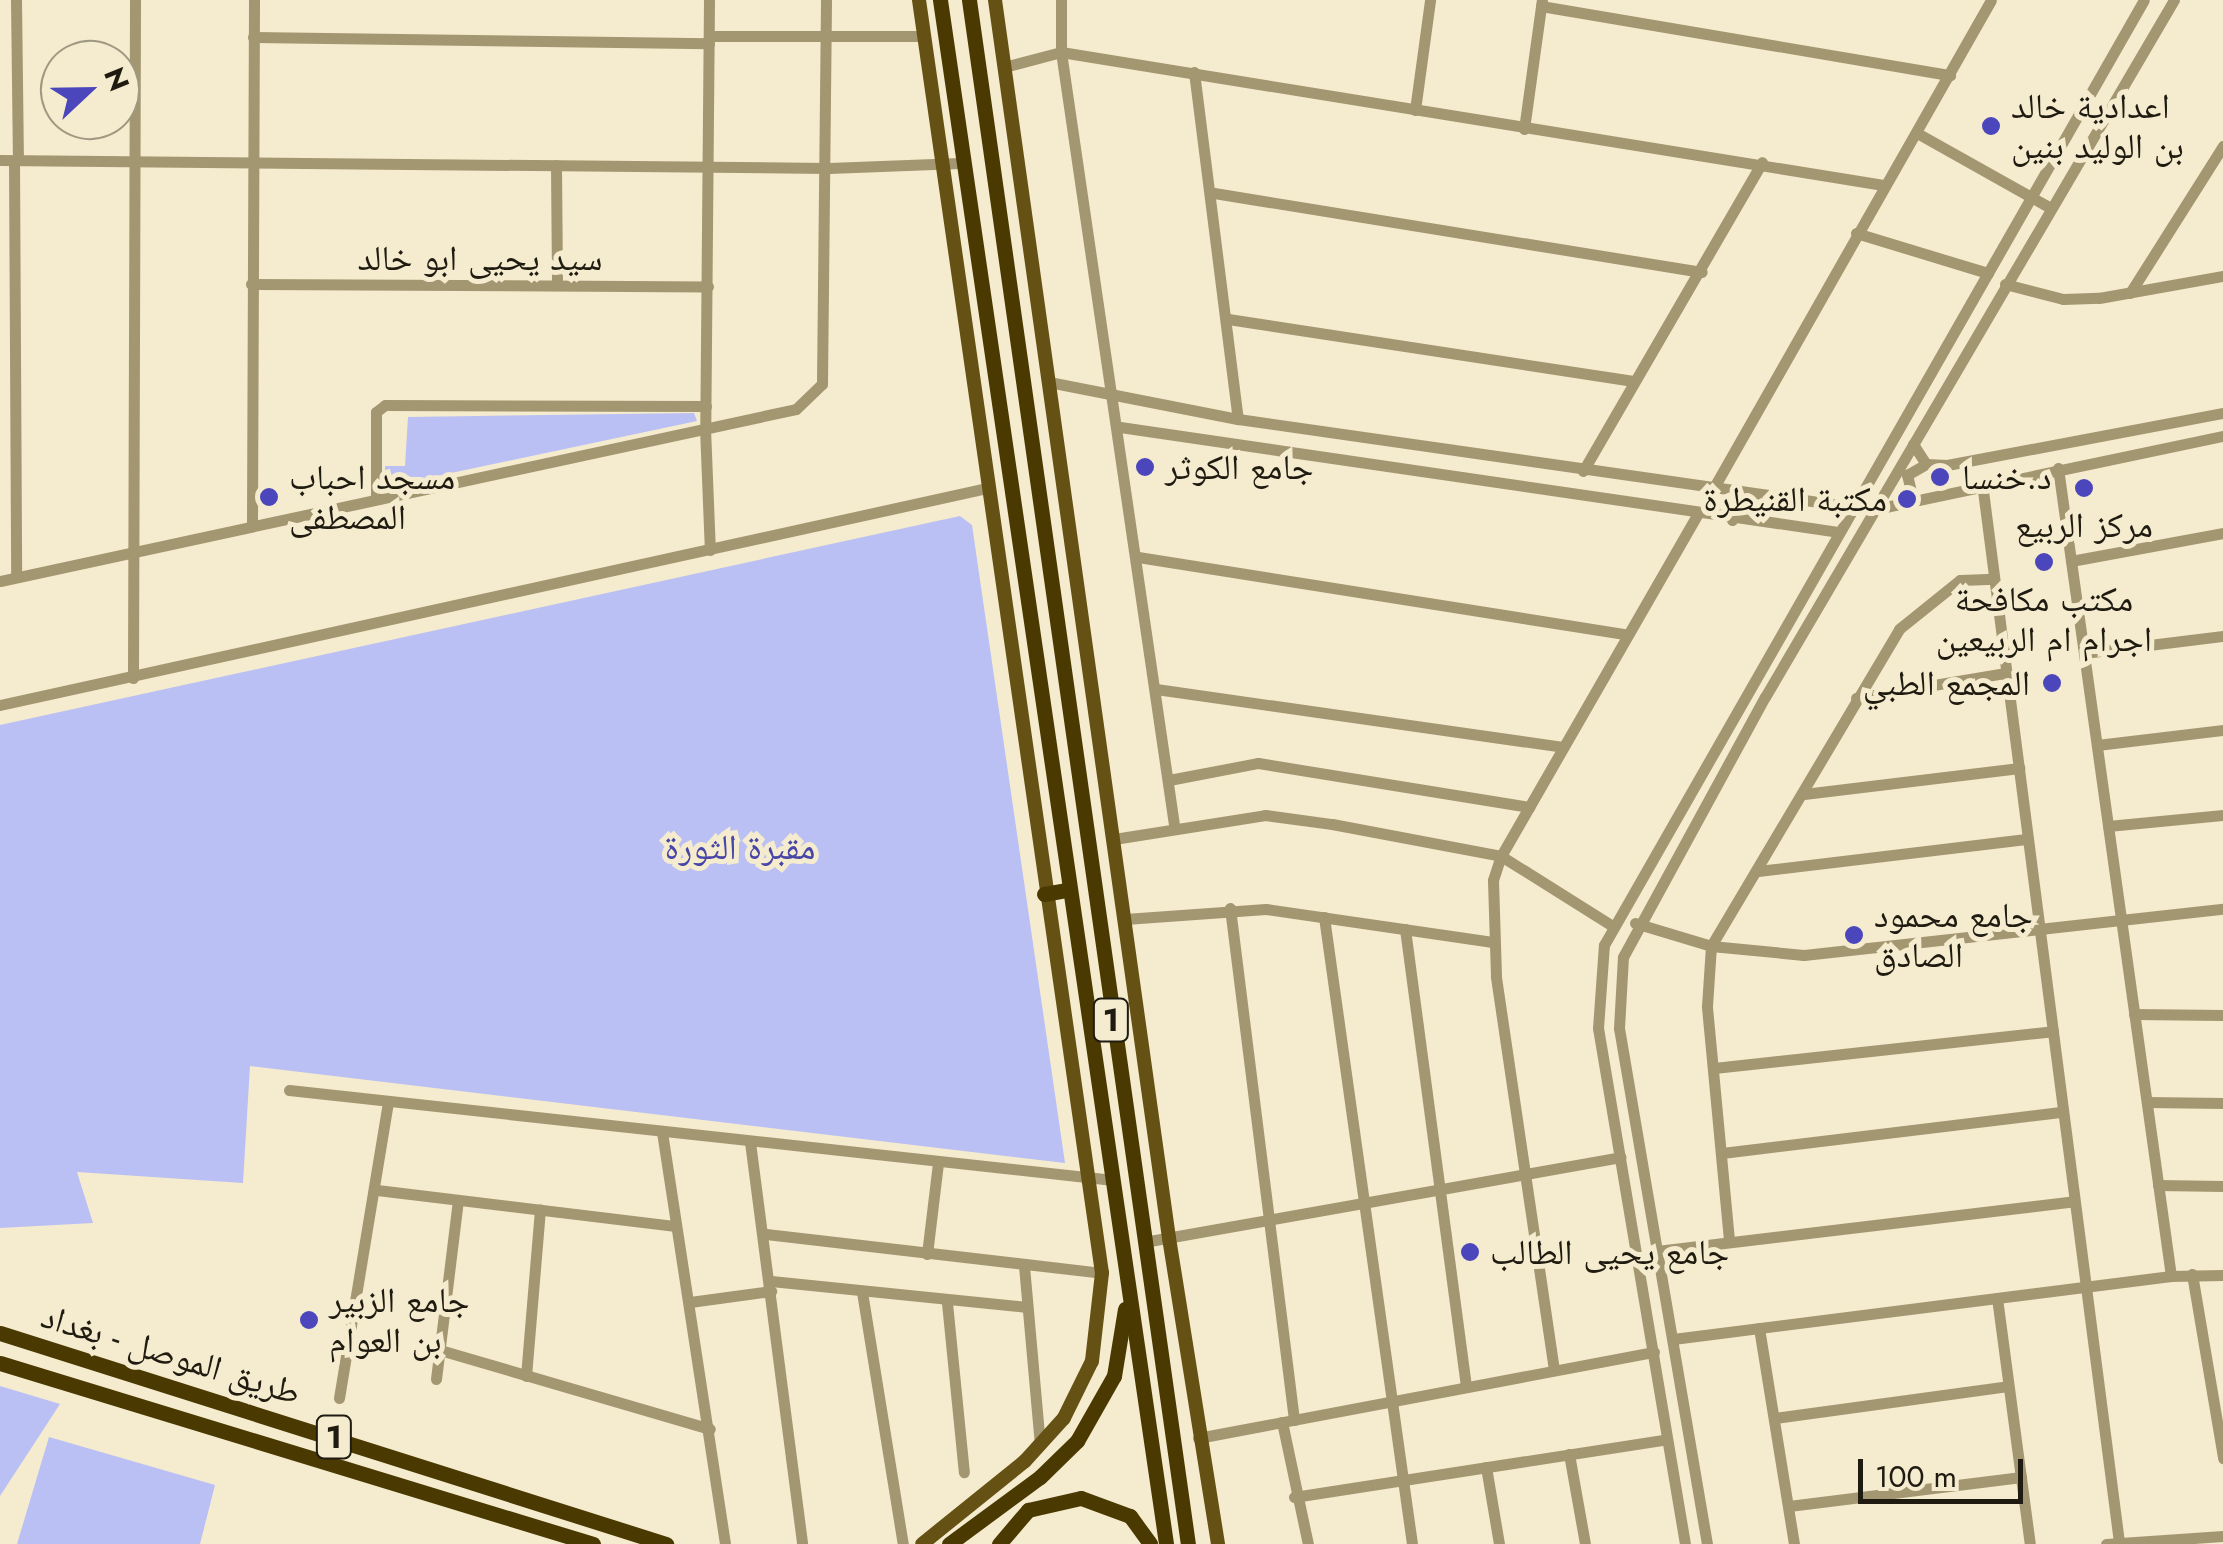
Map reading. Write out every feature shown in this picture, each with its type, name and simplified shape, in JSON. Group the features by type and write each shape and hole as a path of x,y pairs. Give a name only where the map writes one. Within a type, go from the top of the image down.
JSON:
{"highway":[{"name":"1","path":"940,0 1066,890 1126,1270"},
{"name":"1","path":"969,0 1144,1242 1192,1544"},
{"path":"1012,498 1039,495"},
{"path":"1044,894 1066,890"},
{"path":"948,1544 1040,1477 1092,1420 1119,1356 1126,1270"},
{"path":"1126,1270 1166,1544"},
{"name":"طريق الموصل - بغداد","path":"0,1333 666,1544"},
{"name":"1","path":"0,1363 594,1544"},
{"path":"1000,1544 1028,1510 1082,1498 1116,1506 1150,1544"}],"main road":[{"path":"919,0 921,36 1044,894 1102,1272 1092,1362 1064,1418 1040,1445 922,1544"},
{"path":"996,0 1054,383 1168,1238 1218,1544"}],"street":[{"path":"16,0 10,160 16,282 6,403 7,518 16,577"},
{"path":"133,678 134,0"},
{"path":"252,524 254,0"},
{"path":"709,0 705,428 710,550"},
{"path":"0,580 796,408 822,384 828,168 826,0"},
{"path":"1062,0 1060,52 1116,397 1174,826"},
{"path":"1415,110 1430,0"},
{"path":"1712,489 1992,0"},
{"path":"1685,1544 1596,1007 1611,925 2144,0"},
{"path":"1707,1544 1617,1010 1622,956 1635,923 1765,697 2049,207 2174,0"},
{"path":"1524,129 1542,3 1950,75"},
{"path":"253,37 709,39 826,32 921,36"},
{"path":"0,40 16,40"},
{"path":"1004,67 1060,52 1524,129 1762,162 1883,185"},
{"path":"1194,72 1214,193 1238,419"},
{"path":"1917,134 2049,207"},
{"path":"2130,293 2222,149"},
{"path":"10,160 828,168 960,162"},
{"path":"1583,471 1702,272 1762,162"},
{"path":"556,165 558,285"},
{"path":"1214,193 1702,272"},
{"path":"1856,233 1988,274"},
{"path":"2005,284 2063,298 2130,293 2223,276"},
{"path":"0,282 16,282"},
{"name":"سيد يحيى ابو خالد","path":"251,284 708,286"},
{"path":"1228,319 1633,382"},
{"path":"1054,383 1238,419 1853,507"},
{"path":"376,498 376,412 385,405 706,406"},
{"path":"1912,496 1907,475 1926,464 1947,465 2223,413"},
{"path":"1120,428 1558,495 1838,532"},
{"path":"1876,509 1912,496 2223,436"},
{"path":"1913,444 1926,464"},
{"path":"1558,495 1562,468"},
{"path":"2058,468 2171,1276"},
{"path":"1982,483 2086,1286 2112,1543 2223,1536"},
{"path":"0,705 987,488"},
{"path":"1732,520 1741,493"},
{"path":"1554,1370 1494,942 1494,880 1500,856 1697,515"},
{"path":"2071,561 2223,533"},
{"path":"1138,557 1628,635"},
{"path":"1729,1240 1706,1006 1710,946 1899,629 1927,601 1960,580 1994,579"},
{"path":"2084,653 2223,636"},
{"path":"1856,698 2006,673"},
{"path":"1749,688 1765,697"},
{"path":"1156,689 1563,747"},
{"path":"2097,746 2223,730"},
{"path":"1169,780 1258,763 1529,806"},
{"path":"1804,794 2019,768"},
{"path":"1114,839 1174,826 1265,815 1500,856 1611,925"},
{"path":"2108,826 2223,815"},
{"path":"1758,871 2028,839"},
{"path":"1125,918 1230,908 1324,917 1494,942"},
{"path":"1230,908 1269,1220 1294,1497 1308,1544"},
{"path":"1635,923 1710,946 1804,956 2223,908"},
{"path":"1324,917 1412,1544"},
{"path":"1405,929 1466,1387"},
{"path":"2134,1014 2223,1015"},
{"path":"1714,1068 2052,1030"},
{"path":"290,1090 1088,1181 1113,1180"},
{"path":"340,1398 388,1101"},
{"path":"2147,1102 2223,1103"},
{"path":"1614,1116 1628,1112 1638,1142"},
{"path":"1722,1154 2063,1112"},
{"path":"662,1132 725,1544"},
{"path":"750,1142 766,1234 802,1544"},
{"path":"1144,1242 1620,1157"},
{"path":"927,1254 938,1163"},
{"path":"2158,1185 2223,1186"},
{"path":"376,1190 676,1226"},
{"path":"436,1379 458,1200"},
{"path":"1658,1251 2074,1201"},
{"path":"526,1376 540,1210"},
{"path":"766,1234 1102,1272"},
{"path":"1024,1266 1040,1445"},
{"path":"2192,1274 2223,1458"},
{"path":"1672,1339 2171,1276 2223,1275"},
{"path":"690,1302 771,1286 1028,1307"},
{"path":"862,1292 903,1544"},
{"path":"1997,1298 2030,1544"},
{"path":"947,1303 964,1472"},
{"path":"1758,1328 1794,1544"},
{"path":"440,1350 710,1429"},
{"path":"1198,1438 1654,1352"},
{"path":"1775,1418 2008,1386"},
{"path":"1660,1388 1671,1415 1684,1410"},
{"path":"1294,1497 1667,1439"},
{"path":"1569,1454 1584,1544"},
{"path":"1486,1468 1499,1544"},
{"path":"1789,1506 2021,1477"}],"green space":[{"path":"694,413 697,421 385,487 385,466 405,466 408,417"},
{"name":"مقبرة الثورة","path":"960,516 972,525 1065,1163 250,1066 243,1183 77,1172 93,1223 0,1228 0,725"},
{"path":"0,1386 60,1404 0,1496"},
{"path":"49,1437 215,1485 200,1544 17,1544"}],"place":[{"name":"اعدادية خالد بن الوليد بنين","path":"1991,126"},
{"name":"جامع الكوثر","path":"1145,467"},
{"name":"د.خنسا","path":"1940,477"},
{"name":"مركز الربيع","path":"2084,488"},
{"name":"مسجد احباب المصطفى","path":"269,497"},
{"name":"مكتبة القنيطرة","path":"1907,499"},
{"name":"مكتب مكافحة اجرام ام الربيعين","path":"2044,562"},
{"name":"المجمع الطبي","path":"2052,683"},
{"name":"جامع محمود الصادق","path":"1854,935"},
{"name":"جامع يحيى الطالب","path":"1470,1252"},
{"name":"جامع الزبير بن العوام","path":"309,1320"}]}
